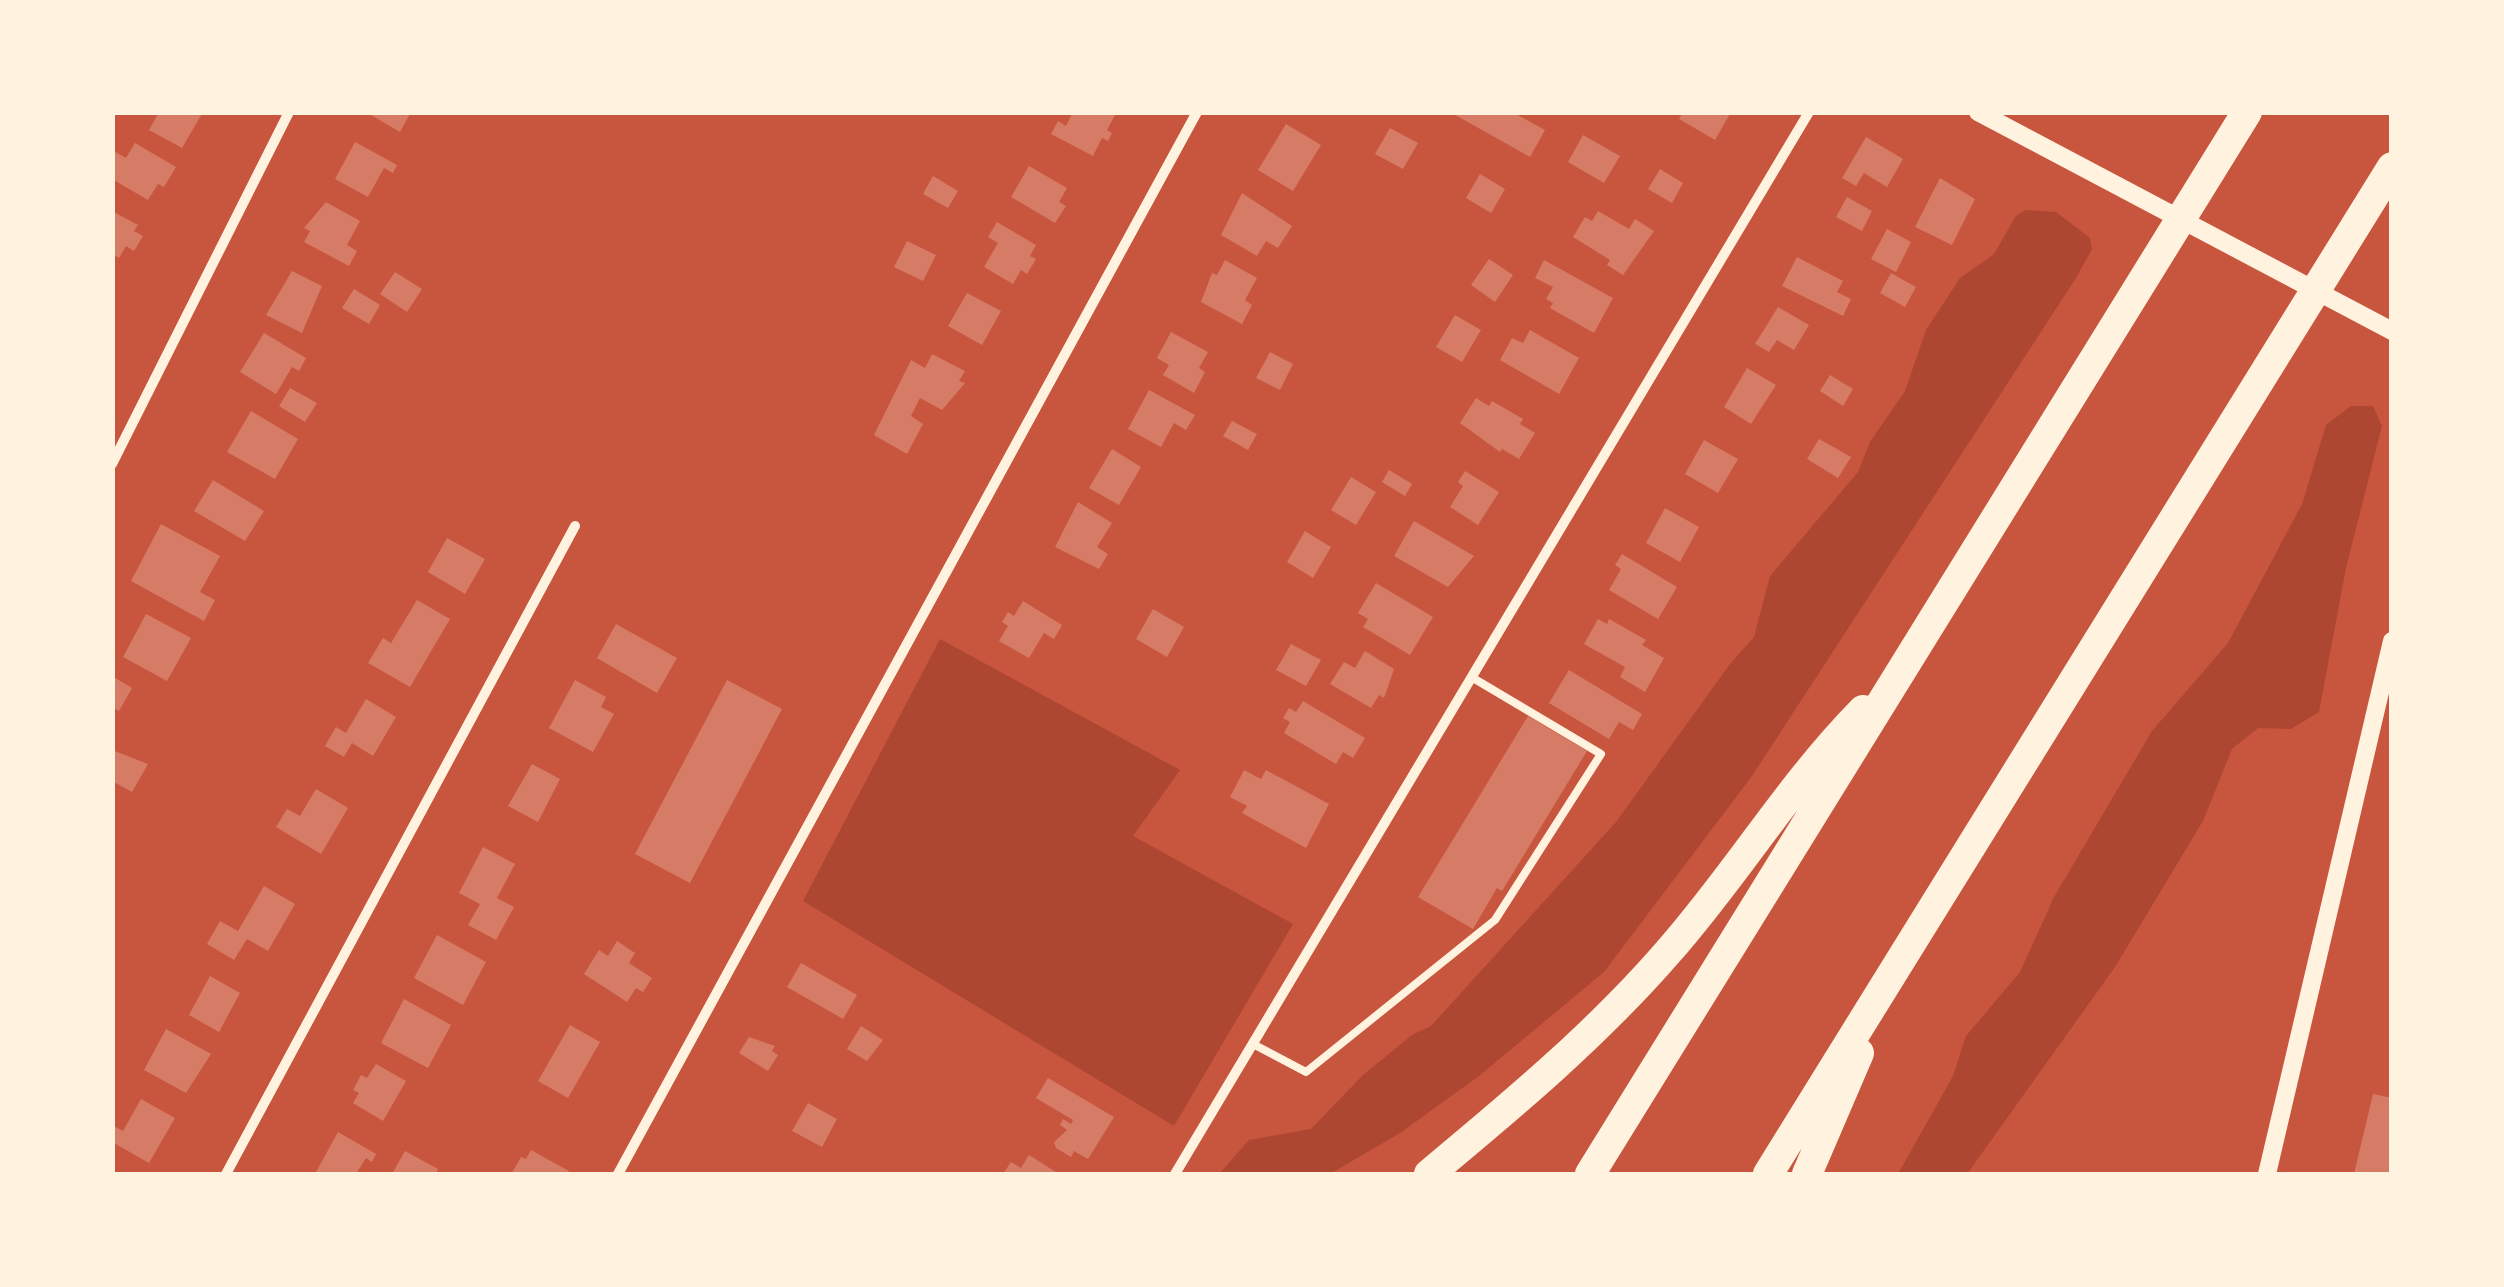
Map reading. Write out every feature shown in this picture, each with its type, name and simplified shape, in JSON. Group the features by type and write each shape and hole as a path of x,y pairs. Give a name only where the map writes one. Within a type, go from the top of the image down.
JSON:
{"highway":[{"path":"1590,1174 2247,112"},
{"path":"1768,1174 2392,167"},
{"path":"1429,1174 1564,1058 1643,980 1721,887 1796,782 1898,677"},
{"path":"1807,1174 1838,1107 1875,1002"}],"street":[{"path":"112,464 289,112"},
{"path":"618,1174 1197,112"},
{"path":"1175,1174 1809,112"},
{"path":"1989,115 2384,327"},
{"path":"226,1174 575,526"},
{"path":"2267,1174 2392,641"}],"lane":[{"path":"1253,1044 1306,1072 1453,956 1495,920 1600,754 1473,678"}],"shaded area":[{"path":"2025,210 2056,212 2090,238 2092,249 2076,278 1752,776 1604,972 1479,1076 1400,1133 1330,1174 1219,1174 1249,1140 1311,1129 1363,1075 1412,1035 1431,1026 1616,822 1730,664 1754,637 1770,576 1858,472 1870,442 1905,391 1926,330 1960,278 1994,254 2016,216"},
{"path":"2351,406 2373,406 2382,426 2346,568 2319,712 2291,729 2258,728 2232,749 2203,821 2115,967 1967,1174 1898,1174 1953,1076 1966,1036 2020,972 2054,897 2152,731 2228,643 2302,504 2326,425"},
{"path":"940,639 1180,770 1133,836 1293,924 1174,1126 803,901"}],"building":[{"path":"159,112 203,112 182,148 149,130"},
{"path":"366,112 411,112 400,132"},
{"path":"1073,112 1115,115 1107,130 1112,133 1108,141 1102,138 1093,156 1051,134 1058,121 1066,126"},
{"path":"1450,112 1512,112 1545,130 1530,157"},
{"path":"1683,112 1731,112 1715,140 1679,119"},
{"path":"1286,124 1321,145 1293,191 1258,170"},
{"path":"1390,128 1418,143 1403,169 1375,154"},
{"path":"1583,135 1620,156 1604,183 1568,162"},
{"path":"1866,137 1903,159 1887,187 1864,173 1856,186 1842,178"},
{"path":"355,142 397,165 393,173 384,168 368,197 335,179"},
{"path":"135,143 176,167 164,187 158,184 148,200 112,179 112,150 126,158"},
{"path":"1029,166 1067,188 1059,202 1066,206 1055,223 1011,197"},
{"path":"1660,169 1683,183 1672,203 1648,189"},
{"path":"1480,174 1505,189 1491,213 1466,198"},
{"path":"933,176 958,191 948,208 923,194"},
{"path":"1940,178 1975,199 1952,245 1915,227"},
{"path":"1242,193 1292,226 1278,248 1266,241 1257,256 1221,235"},
{"path":"1847,197 1872,211 1862,231 1836,217"},
{"path":"326,202 360,221 347,245 357,251 349,266 304,242 310,231 304,228"},
{"path":"112,211 138,225 134,231 143,236 134,251 126,246 119,258 112,254"},
{"path":"1598,211 1629,229 1635,219 1654,231 1623,275 1607,265 1610,260 1573,237 1585,217 1592,221"},
{"path":"997,222 1036,245 1030,256 1036,259 1027,274 1021,270 1013,284 984,267 998,243 988,237"},
{"path":"1887,229 1911,242 1896,272 1871,259"},
{"path":"907,241 936,255 923,281 894,267"},
{"path":"1797,257 1843,281 1837,292 1851,299 1843,316 1782,286"},
{"path":"1489,259 1513,275 1495,302 1471,285"},
{"path":"1225,260 1257,278 1245,300 1252,305 1242,324 1201,302 1212,273 1217,275"},
{"path":"1544,260 1613,298 1594,333 1550,308 1553,303 1546,299 1553,287 1535,278"},
{"path":"292,271 322,286 302,333 266,315"},
{"path":"395,272 422,289 407,312 380,294"},
{"path":"1891,273 1916,287 1905,307 1880,293"},
{"path":"354,289 380,305 369,324 342,308"},
{"path":"967,293 1001,311 982,345 948,326"},
{"path":"1778,307 1809,325 1794,350 1777,340 1769,352 1755,344"},
{"path":"1455,315 1481,330 1462,362 1436,347"},
{"path":"1530,330 1579,358 1559,394 1500,360 1512,338 1523,343"},
{"path":"1171,332 1208,352 1199,368 1205,372 1194,393 1163,375 1169,365 1157,358"},
{"path":"264,333 306,358 299,371 292,367 276,394 240,372"},
{"path":"1270,352 1293,364 1280,390 1256,378"},
{"path":"932,354 965,371 959,381 965,383 942,410 920,398 911,416 923,424 907,454 874,435 911,360 925,368"},
{"path":"1747,368 1776,385 1751,424 1724,407"},
{"path":"1830,375 1853,389 1843,406 1820,391"},
{"path":"290,388 317,403 305,422 279,406"},
{"path":"1149,390 1195,415 1186,430 1174,423 1161,447 1128,429"},
{"path":"1476,398 1489,406 1492,401 1523,419 1520,424 1535,433 1519,459 1502,449 1500,452 1460,423"},
{"path":"251,411 298,439 275,479 227,452"},
{"path":"1232,421 1257,434 1248,450 1223,436"},
{"path":"1819,439 1851,457 1838,478 1807,459"},
{"path":"1704,440 1738,459 1718,493 1685,474"},
{"path":"1112,449 1141,467 1119,505 1089,488"},
{"path":"1389,470 1412,484 1405,496 1382,482"},
{"path":"1465,471 1499,492 1478,525 1450,507 1463,486 1458,482"},
{"path":"1351,477 1376,492 1356,525 1331,510"},
{"path":"213,480 264,511 245,541 194,511"},
{"path":"1078,502 1112,523 1097,547 1108,554 1099,569 1055,547"},
{"path":"1665,508 1699,527 1680,562 1646,543"},
{"path":"1414,521 1474,556 1448,587 1394,556"},
{"path":"161,524 220,556 200,592 215,600 204,621 131,581"},
{"path":"1305,531 1331,547 1313,578 1287,562"},
{"path":"447,538 485,559 465,594 428,572"},
{"path":"1622,554 1677,587 1658,619 1609,590 1621,569 1615,565"},
{"path":"1376,583 1433,617 1410,655 1363,627 1368,619 1358,613"},
{"path":"417,600 450,619 410,687 368,663 383,638 391,643"},
{"path":"1023,601 1062,625 1054,639 1044,633 1029,658 999,641 1008,626 1002,622 1008,612 1014,616"},
{"path":"1153,609 1184,627 1167,657 1136,639"},
{"path":"146,614 191,638 167,681 123,657"},
{"path":"1598,619 1607,624 1609,619 1646,640 1642,645 1664,658 1645,692 1620,677 1625,667 1584,644"},
{"path":"616,624 677,658 657,693 597,658"},
{"path":"1291,644 1321,660 1306,686 1276,670"},
{"path":"1365,651 1394,669 1384,698 1379,695 1371,708 1330,684 1344,662 1355,668"},
{"path":"1569,670 1642,714 1633,730 1619,722 1609,739 1549,703"},
{"path":"112,676 132,688 119,711 112,707"},
{"path":"575,680 606,697 601,707 614,714 593,752 549,728"},
{"path":"727,680 782,709 690,883 635,854"},
{"path":"366,699 396,717 373,756 352,743 344,757 325,746 336,727 346,733"},
{"path":"1303,701 1365,738 1353,758 1343,752 1336,764 1284,733 1290,722 1283,718 1289,708 1296,712"},
{"path":"1528,716 1587,751 1502,891 1497,888 1473,929 1418,897"},
{"path":"112,750 148,764 132,792 112,781"},
{"path":"532,764 560,779 538,822 508,806"},
{"path":"1244,770 1261,779 1266,770 1329,804 1306,848 1242,813 1247,806 1230,797"},
{"path":"316,789 348,808 321,854 276,827 287,809 300,816"},
{"path":"483,847 515,864 497,898 514,907 496,940 468,925 480,904 459,893"},
{"path":"264,886 295,904 268,951 247,939 234,960 207,944 220,921 238,931"},
{"path":"437,935 486,962 463,1005 414,978"},
{"path":"617,941 635,953 629,963 652,978 643,992 636,988 627,1002 584,974 599,950 608,956"},
{"path":"801,963 857,995 843,1019 787,987"},
{"path":"210,976 240,993 219,1032 189,1015"},
{"path":"404,999 451,1025 428,1068 381,1043"},
{"path":"570,1025 600,1042 568,1098 538,1081"},
{"path":"861,1026 883,1040 867,1061 847,1049"},
{"path":"166,1029 211,1054 186,1093 144,1070"},
{"path":"749,1037 775,1046 772,1051 778,1055 768,1071 739,1053"},
{"path":"376,1064 406,1081 383,1121 353,1103 359,1093 353,1090 361,1075 367,1078"},
{"path":"1048,1078 1114,1117 1088,1159 1074,1151 1071,1157 1056,1148 1054,1142 1067,1130 1060,1125 1063,1119 1071,1124 1073,1120 1036,1098"},
{"path":"2373,1094 2392,1098 2392,1174 2354,1174"},
{"path":"141,1099 175,1118 149,1163 112,1142 112,1125 123,1131"},
{"path":"808,1103 837,1119 822,1147 792,1131"},
{"path":"338,1132 376,1154 372,1162 366,1158 356,1174 316,1172"},
{"path":"531,1150 569,1171 512,1173 521,1157 526,1159"},
{"path":"405,1151 438,1169 435,1174 392,1174"},
{"path":"1029,1155 1059,1174 1003,1174 1011,1162 1021,1168"}]}
